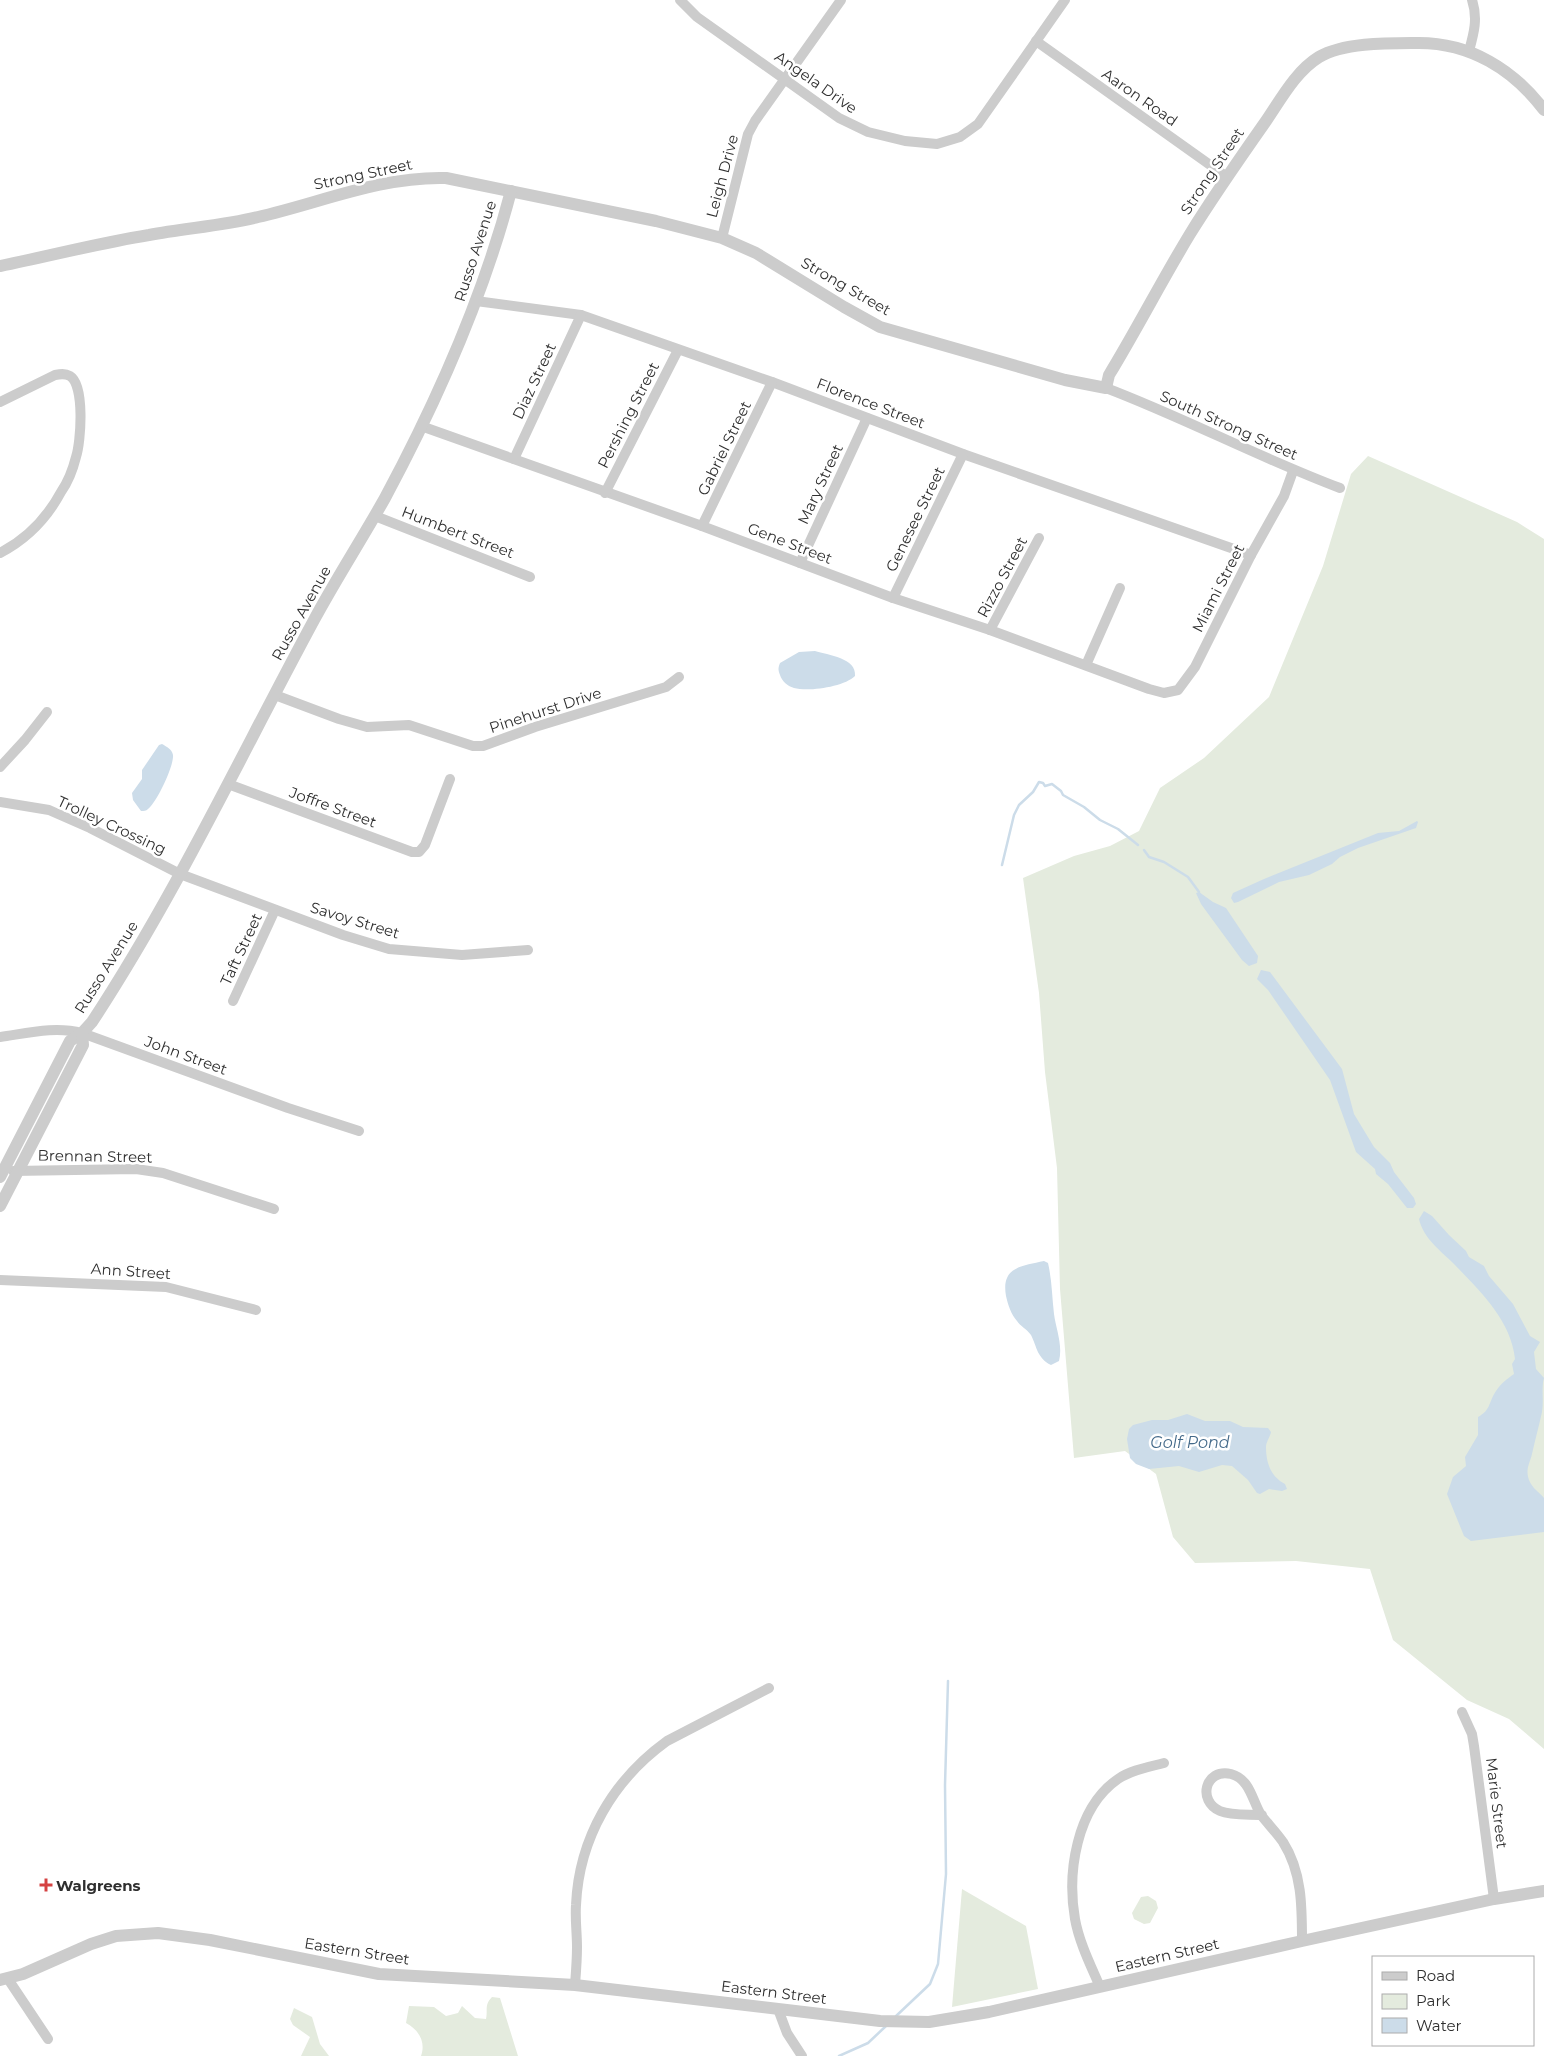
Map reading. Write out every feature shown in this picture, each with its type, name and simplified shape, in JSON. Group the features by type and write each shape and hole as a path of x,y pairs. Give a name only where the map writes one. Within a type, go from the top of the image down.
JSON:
{"street":[{"name":"Angela Drive","path":"680,0 697,17 853,126 905,141 937,144 960,137 978,124 1065,0"},
{"name":"Leigh Drive","path":"722,238 748,134 755,121 841,0"},
{"path":"1469,51 1476,24 1476,13 1472,0"},
{"name":"Aaron Road","path":"1036,41 1226,178"},
{"name":"Strong Street","path":"0,266 140,236 243,220 369,187 413,179 446,178 656,221 722,238 756,253 844,308 880,327 1065,380 1106,388 1110,375 1182,249 1226,178 1297,77 1311,62 1326,53 1351,47 1409,43 1439,44 1469,51 1496,65 1512,76 1544,110"},
{"name":"Russo Avenue","path":"1,1173 70,1041 82,1033 98,1014 180,874 314,619 375,516 421,426 466,328 493,252 511,191"},
{"name":"Florence Street","path":"476,301 581,315 772,382 963,454 1142,515 1251,556"},
{"name":"Diaz Street","path":"514,459 581,315"},
{"name":"Pershing Street","path":"605,493 678,350"},
{"path":"0,402 55,375 64,373 75,382 81,424 76,457 57,500 36,528 0,553"},
{"name":"Gabriel Street","path":"702,526 772,382"},
{"name":"South Strong Street","path":"1106,388 1198,427 1293,471 1340,488"},
{"name":"Mary Street","path":"800,563 868,418"},
{"name":"Gene Street","path":"421,426 1149,689"},
{"name":"Genesee Street","path":"893,598 963,454"},
{"name":"Miami Street","path":"1149,689 1169,693 1178,690 1185,683 1284,496 1293,471"},
{"name":"Humbert Street","path":"375,516 530,577"},
{"name":"Rizzo Street","path":"990,630 1039,538"},
{"path":"1086,665 1120,588"},
{"name":"Pinehurst Drive","path":"275,695 339,719 367,727 410,725 473,746 483,746 535,727 666,687 679,677"},
{"path":"0,767 26,740 47,712"},
{"name":"Joffre Street","path":"228,784 412,852 419,852 425,845 450,779"},
{"name":"Trolley Crossing","path":"0,802 49,810 90,828 180,874"},
{"name":"Savoy Street","path":"180,874 275,910 389,949 462,955 528,950"},
{"name":"Taft Street","path":"233,1001 275,910"},
{"name":"John Street","path":"0,1037 52,1030 70,1030 82,1033 288,1108 359,1131"},
{"name":"Russo Avenue","path":"0,1206 83,1045 82,1033"},
{"name":"Brennan Street","path":"1,1173 136,1169 163,1173 274,1209"},
{"name":"Ann Street","path":"0,1280 166,1287 256,1310"},
{"path":"575,1985 578,1879 590,1837 611,1797 633,1770 652,1751 667,1741 769,1688"},
{"name":"Marie Street","path":"1462,1712 1468,1723 1473,1740 1494,1899"},
{"path":"1100,1987 1080,1939 1075,1921 1072,1896 1073,1865 1083,1828 1098,1798 1119,1778 1138,1770 1164,1763"},
{"path":"1262,1815 1220,1811 1211,1804 1206,1793 1208,1780 1222,1774 1239,1777 1248,1786 1262,1815 1283,1842 1297,1873 1302,1904 1302,1941"},
{"name":"Eastern Street","path":"4,1980 90,1944 116,1936 158,1933 210,1940 379,1974 575,1985 910,2023 951,2019 988,2012 1494,1899 1544,1891"},
{"path":"4,1980 48,2039"},
{"path":"778,2009 786,2032 802,2056"}],"green space":[{"path":"1368,456 1517,522 1544,539 1544,1749 1509,1719 1467,1700 1393,1640 1370,1569 1296,1561 1195,1563 1173,1537 1156,1474 1125,1451 1074,1458 1060,1289 1057,1168 1045,1072 1039,993 1023,878 1074,856 1110,846 1139,831 1160,788 1204,758 1269,697 1323,566 1351,474"},
{"path":"962,1889 1026,1926 1038,1989 952,2007"},
{"path":"1148,1896 1156,1901 1158,1908 1150,1923 1144,1924 1134,1919 1132,1913 1141,1897"},
{"path":"492,1997 500,1998 518,2056 421,2056 422,2041 415,2029 406,2023 409,2006 434,2007 446,2016 458,2013 462,2006 475,2018 486,2019 487,2005"},
{"path":"294,2008 312,2017 320,2044 329,2056 301,2056 310,2037 293,2025 290,2019"}],"water":[{"path":"815,651 847,661 854,670 855,676 835,686 817,689 794,688 785,683 779,672 780,663 799,652"},
{"path":"162,744 169,748 173,755 171,767 152,805 147,810 141,811 133,800 132,793 142,779 142,770 159,745"},
{"path":"1417,821 1416,828 1358,848 1309,875 1279,882 1238,902 1234,903 1231,898 1233,893 1264,879 1378,833 1399,831"},
{"path":"1199,892 1226,908 1258,956 1257,963 1249,966 1242,960 1201,904 1196,893"},
{"path":"1261,970 1270,972 1342,1069 1354,1114 1374,1147 1390,1163 1394,1172 1414,1198 1416,1204 1413,1208 1407,1208 1388,1184 1376,1174 1375,1169 1356,1152 1330,1080 1268,990 1257,979"},
{"path":"1424,1211 1432,1216 1466,1251 1469,1257 1484,1266 1489,1276 1513,1304 1530,1336 1540,1342 1534,1352 1536,1369 1544,1378 1543,1408 1528,1466 1528,1473 1532,1485 1544,1498 1544,1532 1471,1541 1464,1536 1447,1494 1453,1477 1466,1466 1465,1457 1478,1435 1478,1417 1487,1409 1493,1395 1500,1386 1514,1374 1512,1364 1515,1359 1512,1345 1501,1319 1474,1284 1433,1244 1424,1232 1419,1219"},
{"path":"1044,1261 1048,1263 1060,1349 1059,1361 1051,1365 1040,1356 1031,1335 1018,1323 1013,1315 1006,1296 1005,1286 1007,1279 1014,1270 1028,1264"},
{"name":"Golf Pond","path":"1187,1414 1205,1421 1230,1421 1243,1427 1268,1428 1271,1432 1266,1447 1268,1464 1276,1478 1285,1484 1287,1489 1282,1491 1269,1489 1260,1494 1257,1493 1248,1480 1232,1466 1222,1465 1199,1472 1179,1466 1149,1469 1136,1464 1130,1458 1127,1439 1129,1429 1133,1425 1152,1420 1168,1420"}],"waterway":[{"path":"1002,865 1014,815 1019,805 1033,792 1039,782 1045,786 1052,784 1063,795 1084,807 1100,820 1118,829 1138,845"},
{"path":"1144,850 1149,857 1164,862 1188,877 1199,892"},
{"path":"895,2017 930,1984 938,1964 946,1874 945,1785 948,1681"},
{"path":"839,2056 868,2043 886,2026"}],"place":[{"name":"Walgreens","path":"46,1885"}]}
